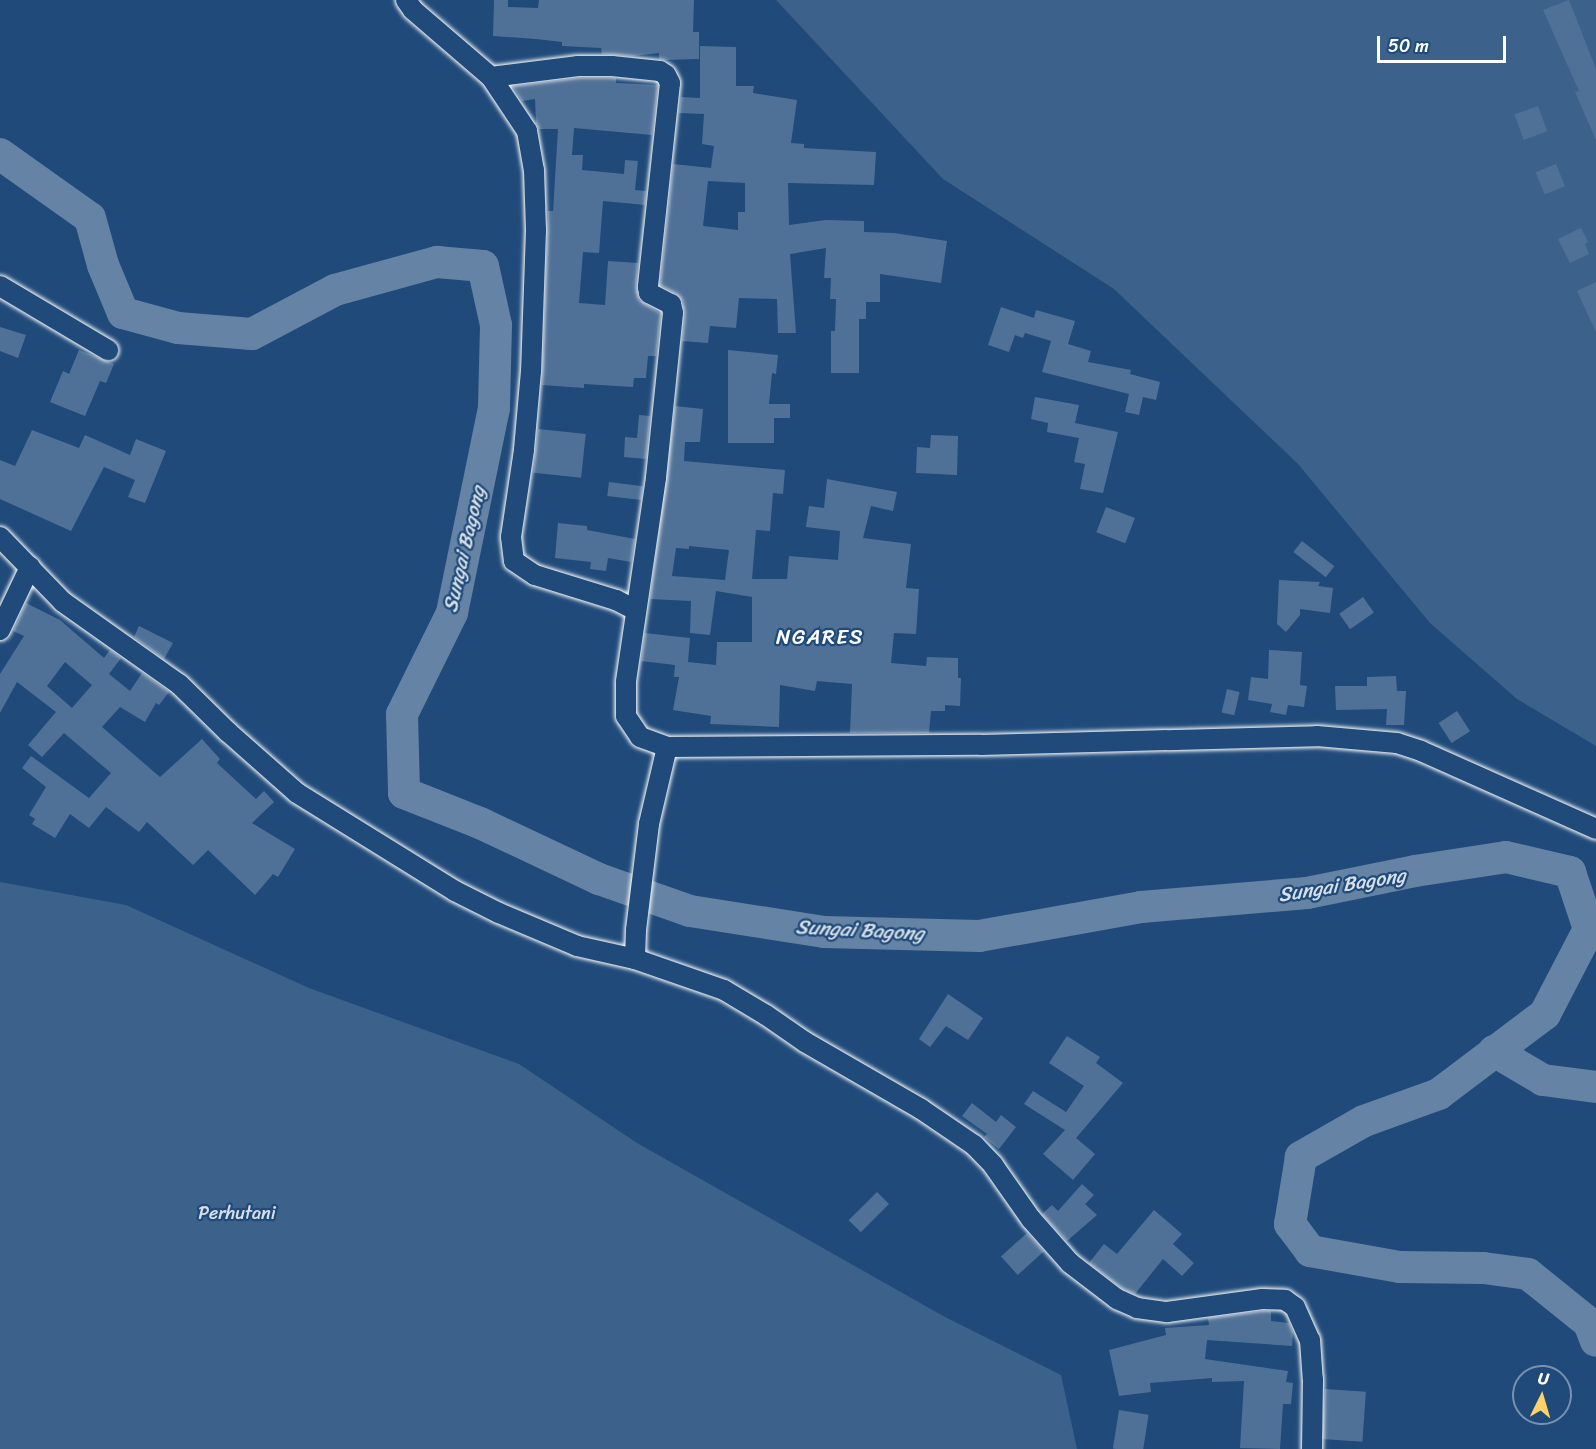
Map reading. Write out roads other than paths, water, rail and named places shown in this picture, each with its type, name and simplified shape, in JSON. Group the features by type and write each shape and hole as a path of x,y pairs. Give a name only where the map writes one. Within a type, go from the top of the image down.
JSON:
{"street":[{"path":"406,0 413,10 491,77 527,131 534,170 536,230 531,371 524,450 511,537 514,561 535,575 616,600 636,610"},
{"path":"491,77 578,66 612,66 660,71 670,82 648,287 649,293 654,297 671,304 673,313 656,478 626,682 626,717 640,737 667,747 981,745 1317,736 1397,743 1421,751 1596,829"},
{"path":"0,286 108,350"},
{"path":"0,537 63,602 179,684 228,732 297,793 455,891 499,913 576,946 635,959 724,990 805,1042 921,1109 974,1145 993,1166 1031,1219 1070,1263 1117,1299 1137,1308 1167,1312 1262,1299 1285,1300 1295,1307 1310,1340 1313,1379 1312,1449"},
{"path":"0,630 30,567"},
{"path":"635,959 636,930 649,824 667,747"}],"waterway":[{"name":"Sungai Bagong","path":"0,154 90,218 103,265 123,313 178,328 252,334 335,290 437,262 483,266 496,325 494,408 452,613 402,714 404,793 480,823 599,879 690,911 824,932 979,936 1141,907 1307,893 1415,871 1506,857 1570,872 1589,929 1545,1014 1439,1094 1364,1121 1301,1157 1290,1224 1310,1251 1400,1267 1483,1268 1528,1274 1589,1323 1596,1341"},
{"path":"1494,1051 1543,1080 1596,1087"}],"district":[{"name":"NGARES","path":"820,637"}],"park label":[{"name":"Perhutani","path":"237,1213"}]}
